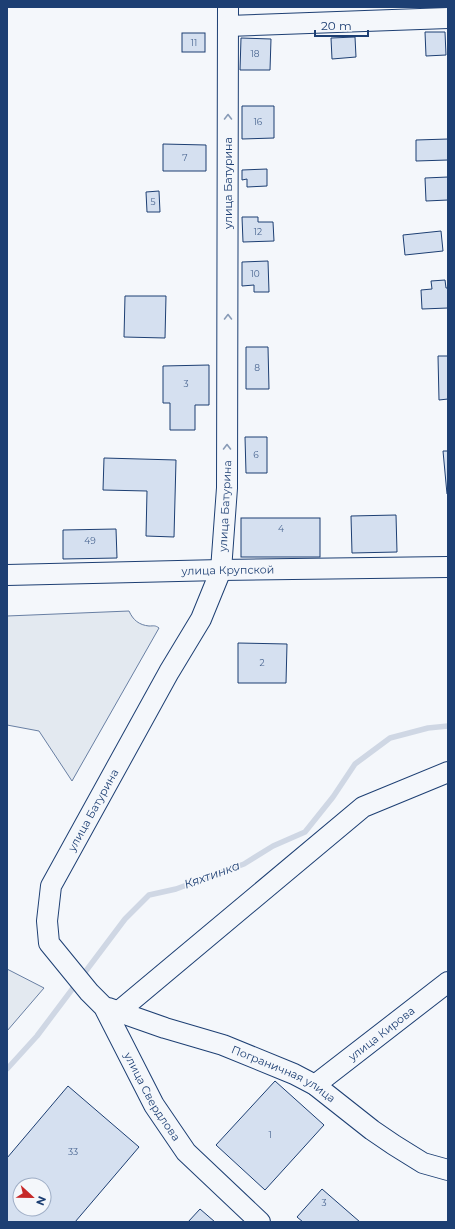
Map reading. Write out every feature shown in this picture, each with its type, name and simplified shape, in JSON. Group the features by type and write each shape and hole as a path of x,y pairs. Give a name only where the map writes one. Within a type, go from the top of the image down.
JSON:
{"street":[{"path":"228,16 448,18"},
{"name":"улица Батурина","path":"61,958 49,943 47,921 51,886 169,672 201,619 221,570 228,488 228,16"},
{"name":"улица Крупской","path":"7,575 448,567"},
{"path":"111,1009 363,807 448,772"},
{"name":"улица Свердлова","path":"61,958 89,992 111,1009 154,1105 186,1152 260,1222"},
{"name":"улица Кирова","path":"315,1085 448,982"},
{"name":"Пограничная улица","path":"111,1009 165,1028 223,1045 294,1074 315,1085 372,1130 394,1145 423,1163 448,1170"}],"shaded area":[{"path":"129,611 132,617 139,623 159,628 72,781 39,731 7,725 7,616"},
{"path":"7,969 44,988 7,1031"}],"building":[{"path":"425,32 445,32 446,55 426,56"},
{"path":"182,33 205,33 205,52 182,52"},
{"path":"355,37 356,57 332,59 331,38"},
{"path":"241,38 271,39 270,70 240,70"},
{"path":"242,106 274,106 274,138 242,139"},
{"path":"448,139 448,160 416,161 416,140"},
{"path":"163,144 206,145 206,171 163,171"},
{"path":"267,169 267,186 247,187 247,179 242,180 242,170"},
{"path":"448,177 448,200 426,201 425,178"},
{"path":"159,191 160,212 147,212 146,192"},
{"path":"242,217 258,217 258,222 273,222 274,241 243,242"},
{"path":"441,231 443,251 405,255 403,235"},
{"path":"268,261 269,292 254,292 254,285 242,286 242,262"},
{"path":"445,280 446,288 448,288 448,308 422,309 421,290 432,289 431,281"},
{"path":"125,296 166,296 165,338 124,337"},
{"path":"246,347 268,347 269,389 246,389"},
{"path":"438,356 448,356 448,399 439,400"},
{"path":"209,365 209,405 195,405 195,430 170,430 170,403 163,403 163,366"},
{"path":"245,437 267,437 267,473 246,473"},
{"path":"443,451 448,451 447,494"},
{"path":"104,458 176,460 174,537 146,536 147,491 103,490"},
{"path":"396,515 397,552 352,553 351,516"},
{"path":"241,518 320,518 320,557 241,557"},
{"path":"116,529 117,558 63,559 63,530"},
{"path":"238,643 287,644 286,683 238,683"},
{"path":"275,1081 324,1125 265,1190 216,1145"},
{"path":"68,1086 139,1147 75,1222 7,1222 7,1158"},
{"path":"322,1189 360,1222 303,1222 297,1217"},
{"path":"200,1209 215,1222 188,1222"}],"waterway":[{"name":"Кяхтинка","path":"7,1069 37,1036 125,919 149,895 176,889 244,864 273,846 305,832 333,797 355,764 390,738 428,728 448,726"}]}
